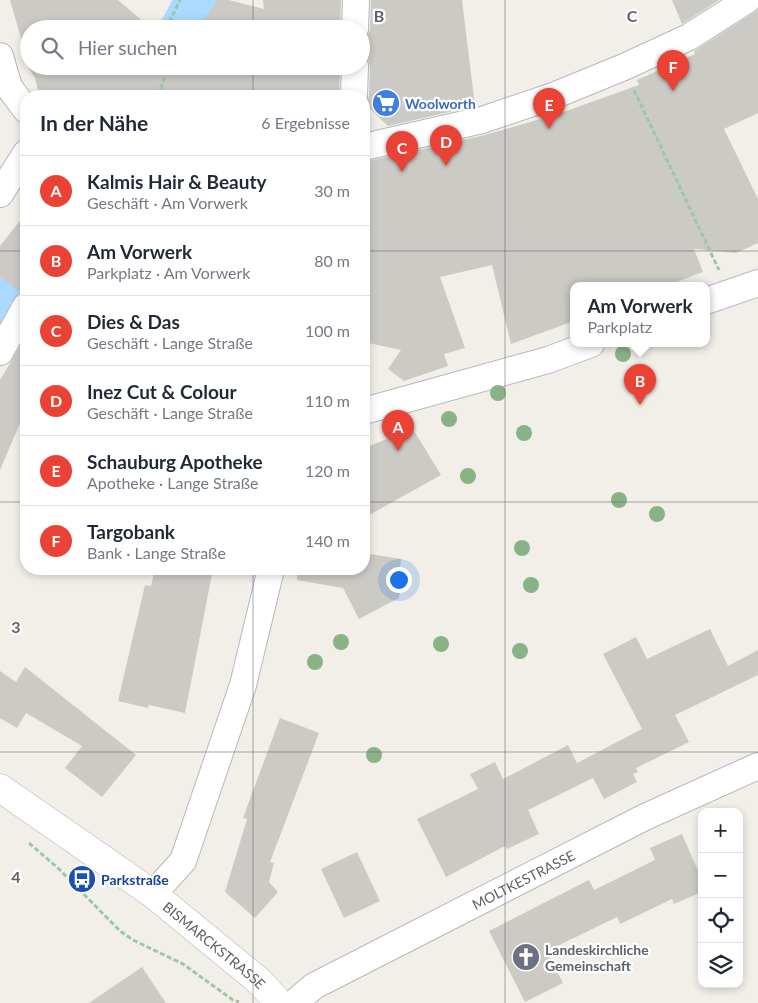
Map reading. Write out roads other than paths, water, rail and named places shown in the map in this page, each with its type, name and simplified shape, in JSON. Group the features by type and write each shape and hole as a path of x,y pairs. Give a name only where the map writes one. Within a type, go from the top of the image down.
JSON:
{"main road":[{"name":"BISMARCKSTRASSE","path":"0,788 153,894 259,981 279,1003"}],"street":[{"path":"355,20 356,0"},
{"path":"370,146 482,120 553,96 624,67 689,36 748,0"},
{"path":"0,56 9,87 20,102"},
{"path":"354,90 355,75"},
{"path":"0,194 20,162"},
{"path":"717,297 758,283"},
{"path":"0,352 20,317"},
{"path":"370,409 548,360 583,347"},
{"path":"153,894 183,862 243,685 270,575"},
{"name":"MOLTKESTRASSE","path":"294,1003 314,986 645,817 758,766"}],"waterway":[{"path":"189,20 200,0"},
{"path":"0,309 20,284"}],"place":[{"name":"Targobank","path":"673,91"},
{"name":"Woolworth","path":"386,103"},
{"name":"Schauburg Apotheke","path":"549,129"},
{"name":"Inez Cut & Colour","path":"446,166"},
{"name":"Dies & Das","path":"402,172"},
{"name":"Am Vorwerk","path":"640,405"},
{"name":"Kalmis Hair & Beauty","path":"398,451"},
{"name":"Parkstraße","path":"82,879"},
{"name":"Landeskirchliche Gemeinschaft","path":"526,957"}]}
